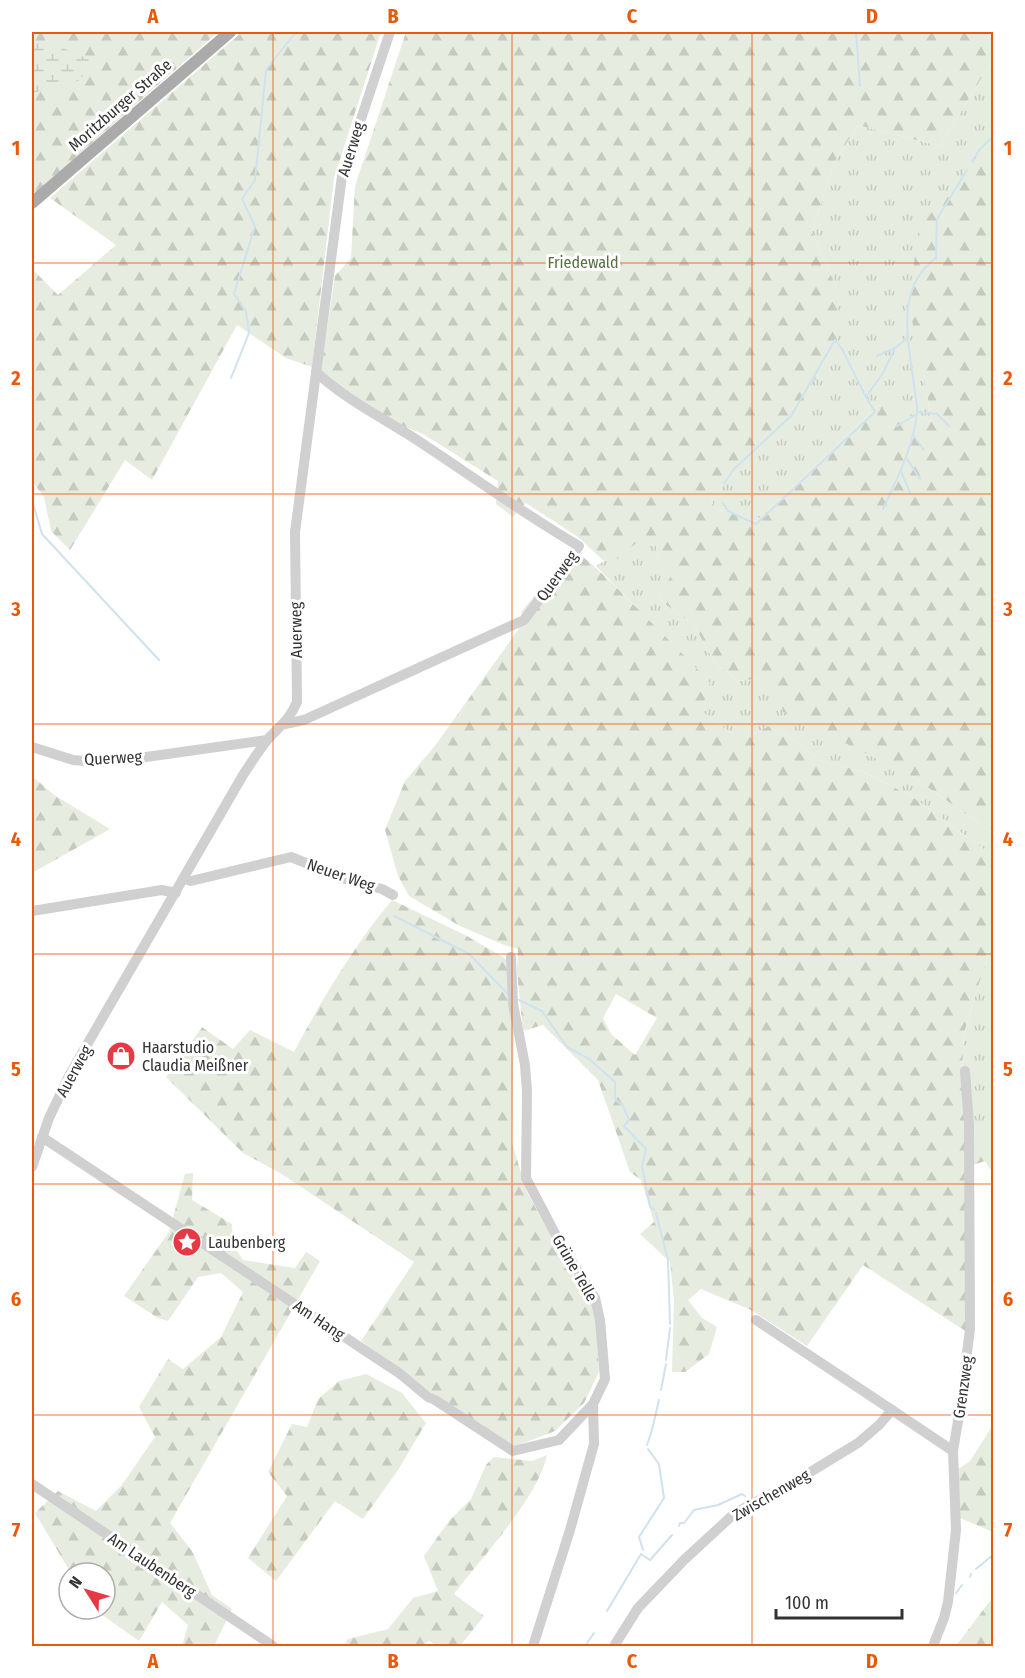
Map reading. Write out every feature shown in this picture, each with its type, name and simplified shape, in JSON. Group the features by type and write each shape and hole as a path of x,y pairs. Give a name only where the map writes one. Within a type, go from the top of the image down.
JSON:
{"main road":[{"name":"Moritzburger Straße","path":"32,203 230,32"}],"street":[{"name":"Auerweg","path":"32,1167 63,1086 176,894 223,808 267,740 285,724 297,702 295,532 342,176 390,32"},
{"name":"Querweg","path":"285,724 304,720 524,620 579,546 543,525 413,437 330,385 316,372"},
{"name":"Querweg","path":"32,747 73,760 98,762 267,740"},
{"name":"Neuer Weg","path":"184,879 191,881 291,857 351,881 393,894"},
{"path":"32,911 162,890 176,894"},
{"name":"Grüne Telle","path":"511,957 513,1004 525,1065 527,1091 526,1178 560,1243 595,1298 600,1320 605,1379 593,1404 594,1444 533,1647"},
{"name":"Grenzweg","path":"933,1647 948,1602 956,1530 953,1451 970,1329 969,1125 965,1071"},
{"name":"Am Hang","path":"42,1137 399,1373 428,1397 513,1451 559,1440 593,1404"},
{"path":"756,1320 953,1451"},
{"name":"Zwischenweg","path":"614,1647 638,1608 684,1560 735,1513 794,1482 858,1443 892,1410"},
{"name":"Am Laubenberg","path":"32,1484 273,1647"}],"green space":[{"path":"32,32 218,32 32,196"},
{"path":"242,32 381,32 334,178 312,367 286,358 237,325 152,480 125,460 70,550 51,531 44,497 32,481 32,269 58,295 116,245 50,198"},
{"name":"Friedewald","path":"406,32 993,32 993,59 940,146 858,125 835,161 812,232 837,290 837,343 793,416 711,499 716,511 729,510 755,522 882,402 905,405 910,414 931,421 923,367 908,304 919,228 993,140 993,833 913,777 783,712 778,689 762,678 739,681 715,663 694,625 658,599 672,574 658,558 656,546 640,540 617,559 604,561 578,537 526,503 513,517 496,504 498,481 423,434 361,409 319,381 335,276 351,258 355,186"},
{"path":"32,43 53,44 96,62 78,81 32,93"},
{"path":"993,59 993,140 986,146 923,367 931,421 882,402 755,522 729,510 716,511 711,499 737,471 837,290 812,232 835,161 858,125 940,146"},
{"path":"640,539 656,546 658,558 673,574 658,599 694,625 715,663 739,681 762,678 913,777 993,833 993,860 985,850 911,796 861,771 821,761 773,724 748,737 736,737 701,711 637,608 596,566 604,561 617,558"},
{"path":"573,549 615,586 710,683 701,711 736,737 748,737 773,724 821,761 861,771 911,796 985,850 993,860 993,938 964,1033 962,1071 968,1135 990,1145 993,1140 994,1175 985,1161 967,1167 967,1332 863,1265 807,1346 751,1310 701,1289 688,1300 702,1318 717,1327 709,1354 685,1372 672,1372 674,1300 670,1262 640,1234 654,1222 641,1180 630,1172 598,1080 543,1025 523,1031 517,971 518,949 460,926 409,896 398,876 385,830 405,781 434,747 518,630 522,611","holes":["616,994 657,1018 635,1055 611,1034 603,1018"]},
{"path":"32,776 54,795 110,829 32,873"},
{"path":"392,900 465,935 508,960 514,1028 512,1143 527,1192 556,1245 591,1299 596,1322 599,1372 584,1403 555,1431 513,1447 438,1398 361,1341 414,1262 280,1173 243,1153 166,1077 202,1027 233,1049 250,1030 294,1052 339,973"},
{"path":"993,938 994,1140 990,1146 968,1135 962,1071 964,1033"},
{"path":"193,1173 192,1200 232,1224 233,1245 243,1260 295,1268 306,1252 320,1261 170,1523 192,1551 212,1595 232,1609 214,1646 182,1646 188,1625 162,1602 139,1641 111,1621 117,1621 117,1561 64,1561 35,1513 58,1491 96,1511 121,1486 155,1437 139,1407 168,1359 183,1369 221,1337 243,1292 221,1273 198,1277 168,1321 158,1318 124,1296 169,1232 185,1174"},
{"path":"366,1374 402,1393 426,1423 398,1470 363,1519 335,1501 276,1581 248,1558 287,1496 268,1472 292,1424 307,1427 318,1399 339,1381"},
{"path":"993,1425 993,1532 960,1518 957,1470 970,1461"},
{"path":"547,1455 542,1472 521,1508 454,1594 484,1616 460,1646 438,1646 429,1641 422,1646 343,1646 348,1639 388,1629 413,1598 438,1591 424,1556 449,1521 471,1499 486,1465 494,1457 532,1461"},
{"path":"993,1597 993,1646 956,1646"}],"waterway":[{"path":"231,378 249,333 246,311 234,294 255,226 242,199 255,180 266,70 296,32"},
{"path":"856,32 860,86"},
{"path":"972,162 979,150 994,136"},
{"path":"936,258 937,219 967,170"},
{"path":"883,509 908,451 917,414 909,352 907,317 909,300 914,284 923,270 936,258"},
{"path":"877,356 895,348 908,337"},
{"path":"724,484 734,469 791,416 835,340 842,349 866,397"},
{"path":"723,503 728,511 756,524 875,412 866,397 883,373 895,348"},
{"path":"918,412 937,414 949,426"},
{"path":"897,426 917,414"},
{"path":"913,435 924,450"},
{"path":"907,459 920,479"},
{"path":"901,471 910,493"},
{"path":"32,500 42,534 159,660"},
{"path":"394,916 469,954 509,995"},
{"path":"519,1000 542,1011 567,1047 589,1059 615,1082 615,1099 623,1106 629,1120 624,1126 646,1149 642,1166 650,1206 654,1210"},
{"path":"656,1213 668,1260 670,1324"},
{"path":"666,1360 670,1328"},
{"path":"661,1390 666,1364"},
{"path":"647,1445 659,1400"},
{"path":"643,1550 639,1537 664,1498 659,1464 648,1449"},
{"path":"679,1526 694,1510 718,1505 742,1494 745,1496"},
{"path":"607,1611 641,1554 650,1560 672,1535"},
{"path":"976,1569 994,1554"},
{"path":"956,1593 962,1585"},
{"path":"585,1646 594,1633"}],"place":[{"name":"Haarstudio Claudia Meißner","path":"121,1056"},
{"name":"Laubenberg","path":"187,1242"}]}
